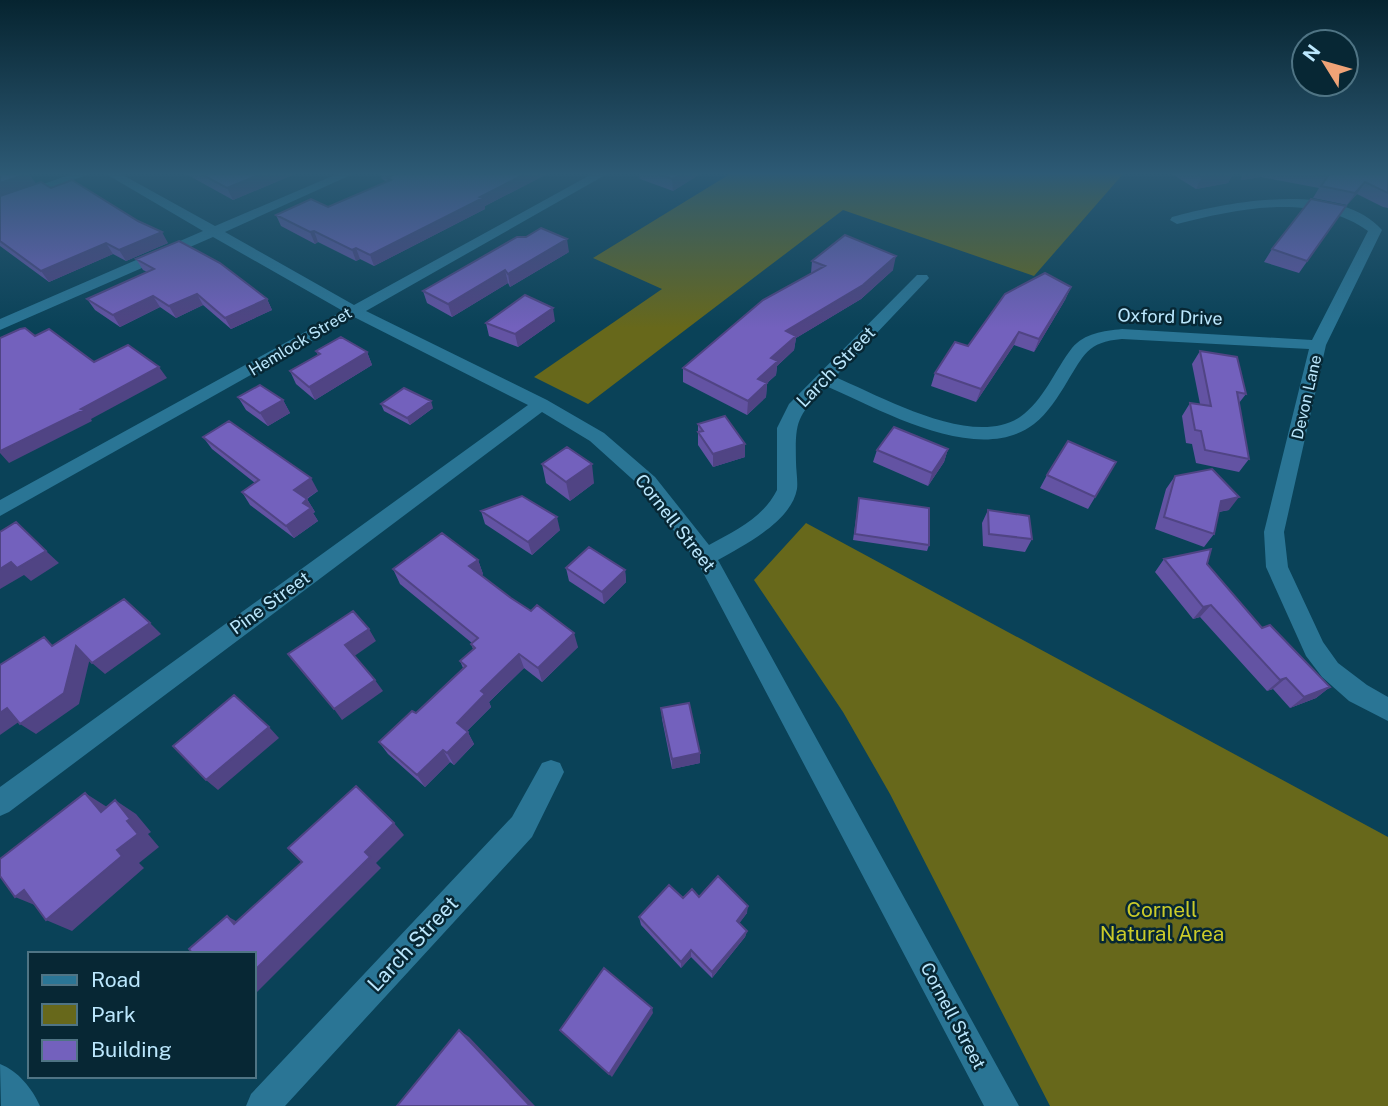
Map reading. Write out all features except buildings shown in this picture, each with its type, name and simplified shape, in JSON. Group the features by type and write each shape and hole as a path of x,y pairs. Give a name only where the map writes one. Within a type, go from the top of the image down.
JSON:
{"street":[{"name":"Cornell Street","path":"205,226 352,310 541,404 597,437 648,482 706,557 1002,1106"},
{"path":"0,326 230,226"},
{"name":"Hemlock Street","path":"0,509 507,226"},
{"name":"Devon Lane","path":"1371,226 1375,230 1374,236 1318,345 1274,532 1277,567 1314,649 1330,670 1359,693 1388,710"},
{"name":"Larch Street","path":"706,557 757,528 781,502 787,490 786,428 795,408 922,278"},
{"name":"Oxford Drive","path":"822,378 935,425 963,431 991,432 1017,427 1036,415 1078,349 1098,337 1122,334 1318,345"},
{"name":"Pine Street","path":"0,803 541,404"},
{"name":"Larch Street","path":"263,1106 522,827 551,772"},
{"path":"0,1080 23,1106"}],"green space":[{"path":"646,226 822,226 588,404 534,377 662,289 593,258"},
{"path":"888,226 1078,226 1034,276"},
{"name":"Cornell Natural Area","path":"806,523 1388,837 1388,1106 1050,1106 890,794 843,712 754,580"}]}
